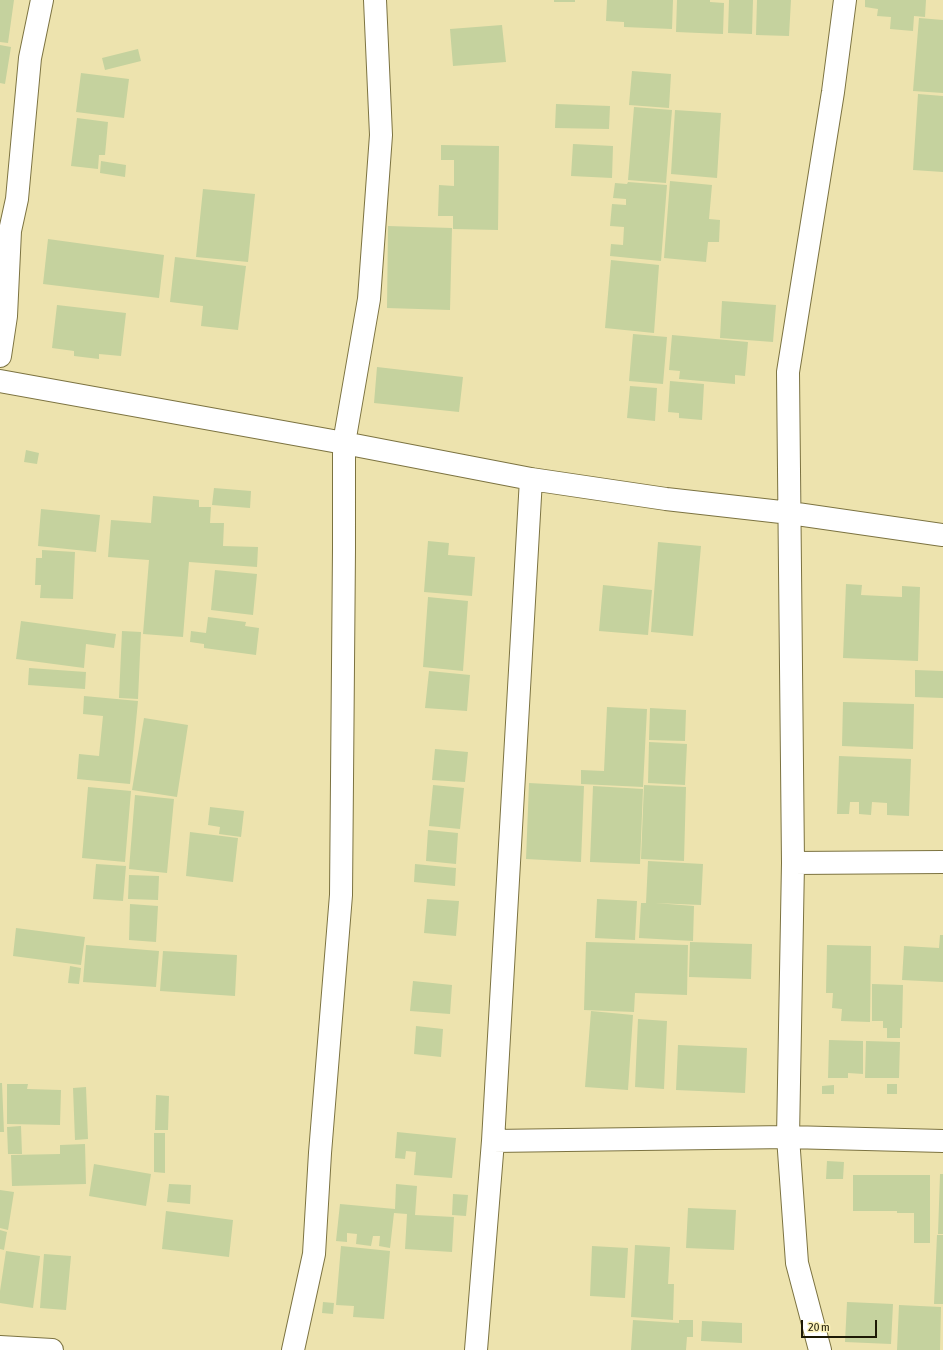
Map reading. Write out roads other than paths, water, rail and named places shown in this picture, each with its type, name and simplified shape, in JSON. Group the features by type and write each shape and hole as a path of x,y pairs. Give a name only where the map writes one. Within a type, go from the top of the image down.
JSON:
{"street":[{"path":"0,356 6,316 10,231 17,199 30,58 42,0"},
{"path":"293,1350 314,1254 320,1153 341,895 344,443 369,300 381,135 375,0"},
{"path":"820,1350 796,1263 788,1138 793,863 788,372 834,92 845,0"},
{"path":"0,381 344,443 531,479 666,499 790,513 943,534"},
{"path":"476,1350 493,1141 531,479"},
{"path":"793,863 943,862"},
{"path":"493,1141 788,1138 943,1141"},
{"path":"0,1347 52,1350"}]}
